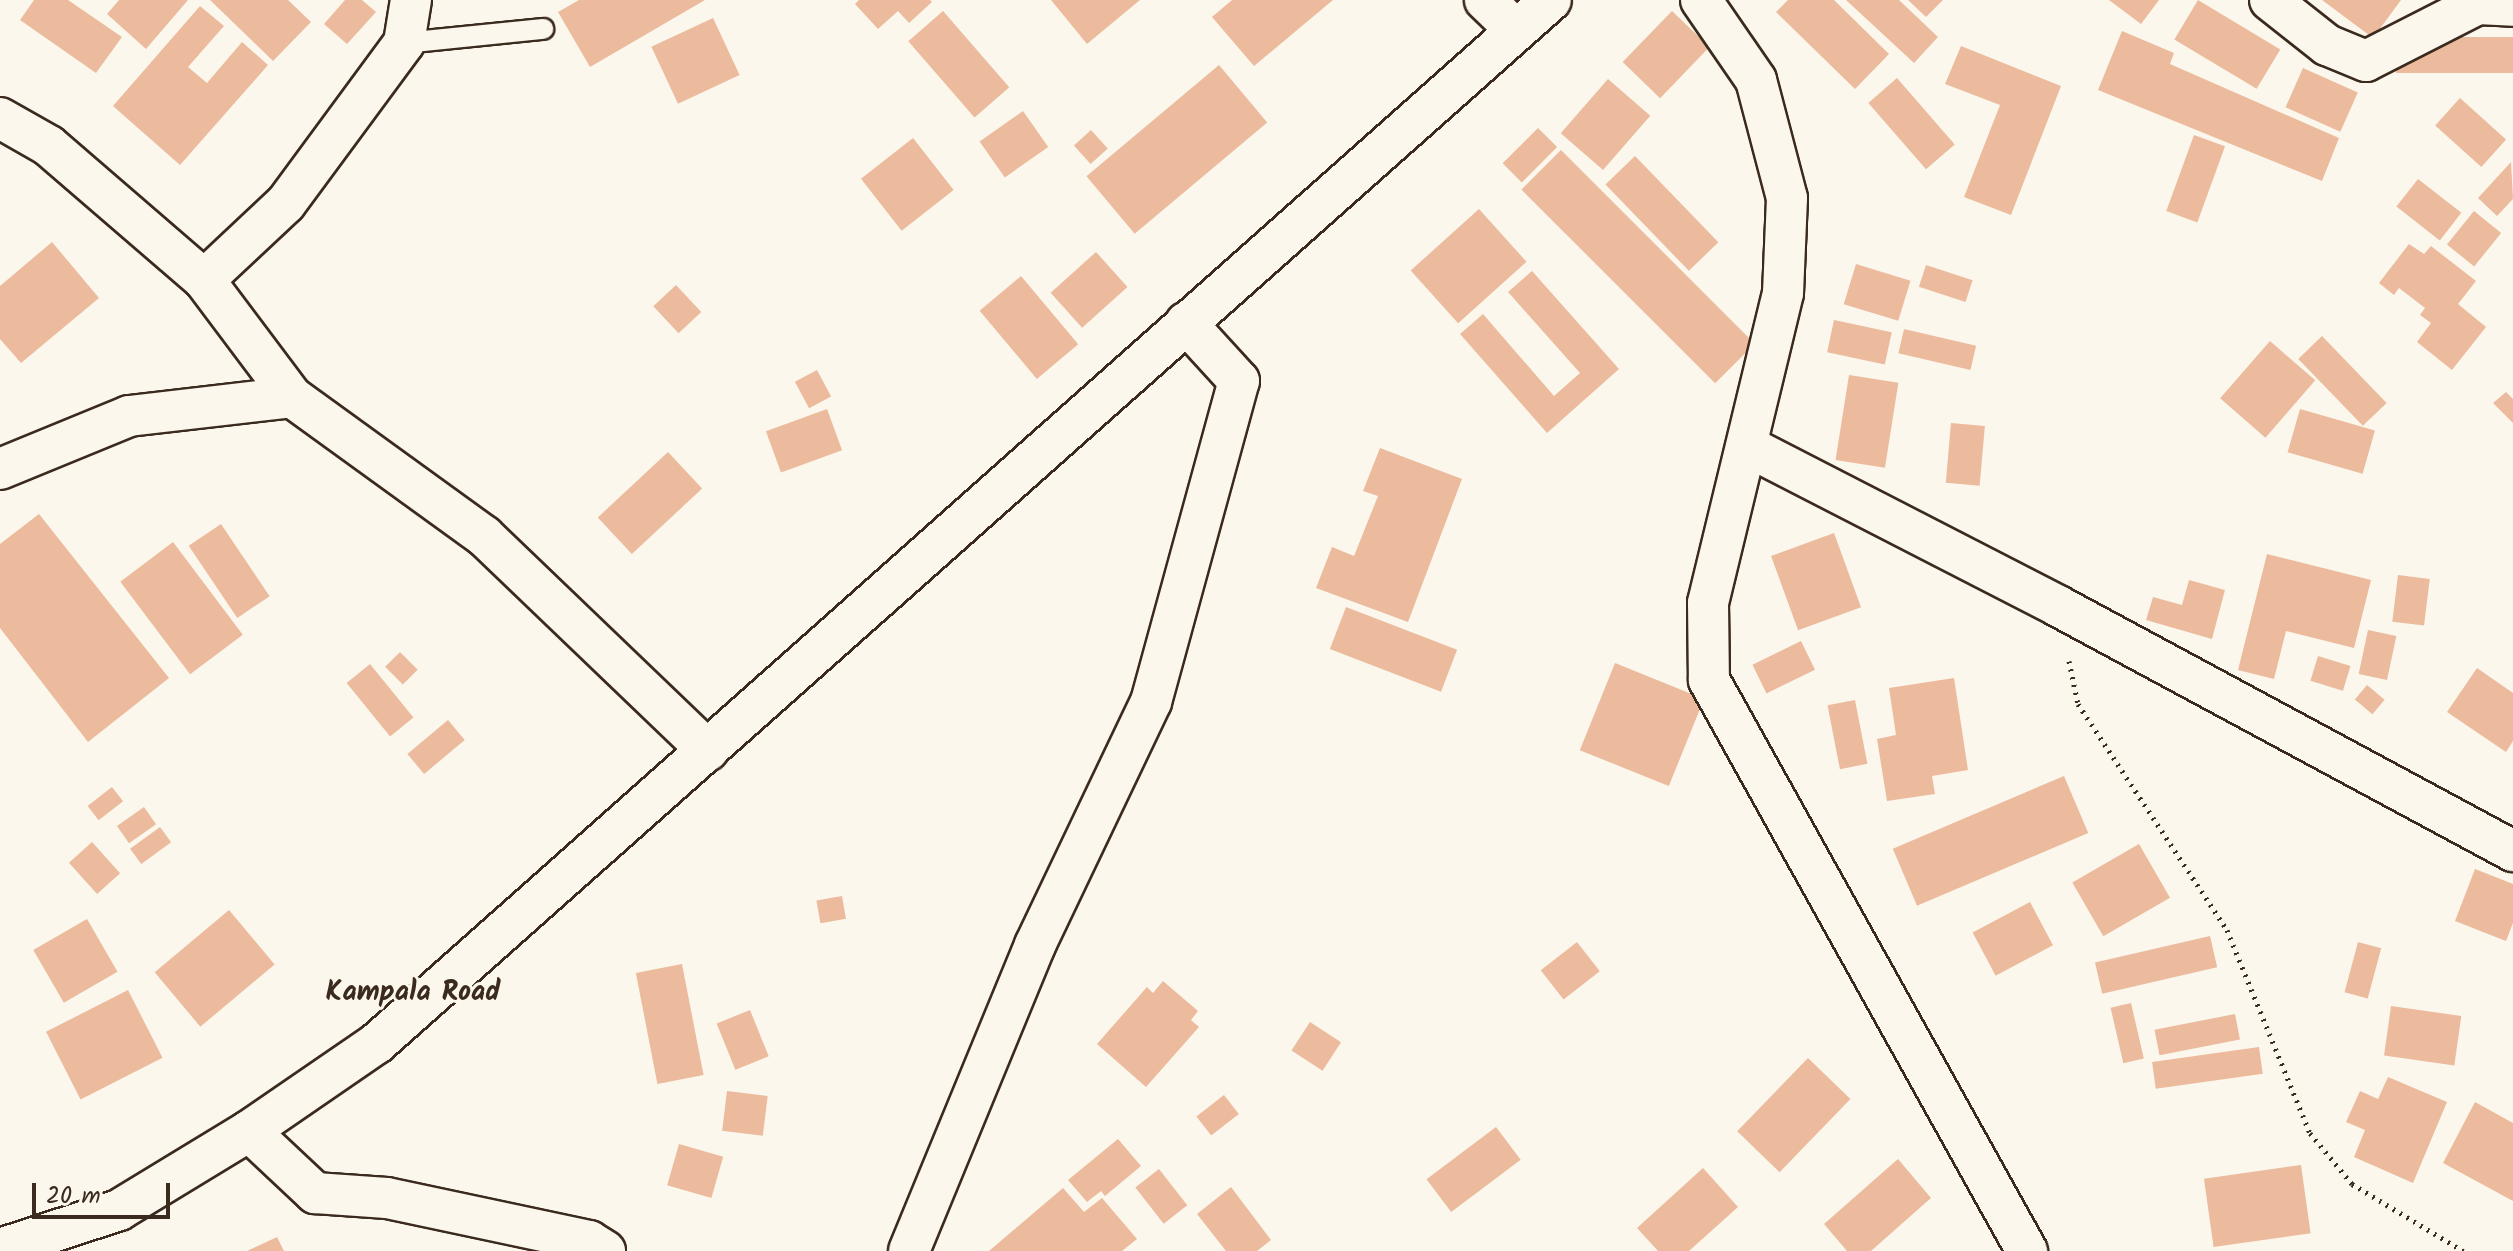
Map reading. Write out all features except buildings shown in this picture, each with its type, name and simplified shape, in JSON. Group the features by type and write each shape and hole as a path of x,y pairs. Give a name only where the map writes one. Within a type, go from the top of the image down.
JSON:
{"street":[{"path":"204,280 286,203 404,43 411,0"},
{"path":"1485,0 1516,30"},
{"path":"0,1249 119,1210 249,1131 377,1043 1551,0"},
{"path":"1701,0 1756,80 1787,198 1783,293 1749,447 1708,603 1709,680 2027,1251"},
{"path":"2270,0 2327,45 2366,61 2478,4 2513,6"},
{"path":"0,118 49,146 204,280 292,397 484,536 708,751"},
{"path":"909,1251 1035,945 1151,702 1239,381 1186,323"},
{"path":"0,469 129,416 292,397"},
{"path":"1749,447 2058,606 2513,851"},
{"path":"249,1131 315,1193 387,1198 589,1241 605,1251"}],"lane":[{"path":"404,43 543,29"}],"path":[{"path":"2058,606 2078,704 2227,930 2310,1133 2352,1184 2463,1251"}],"district":[{"name":"Kampala Road","path":"413,993"}]}
